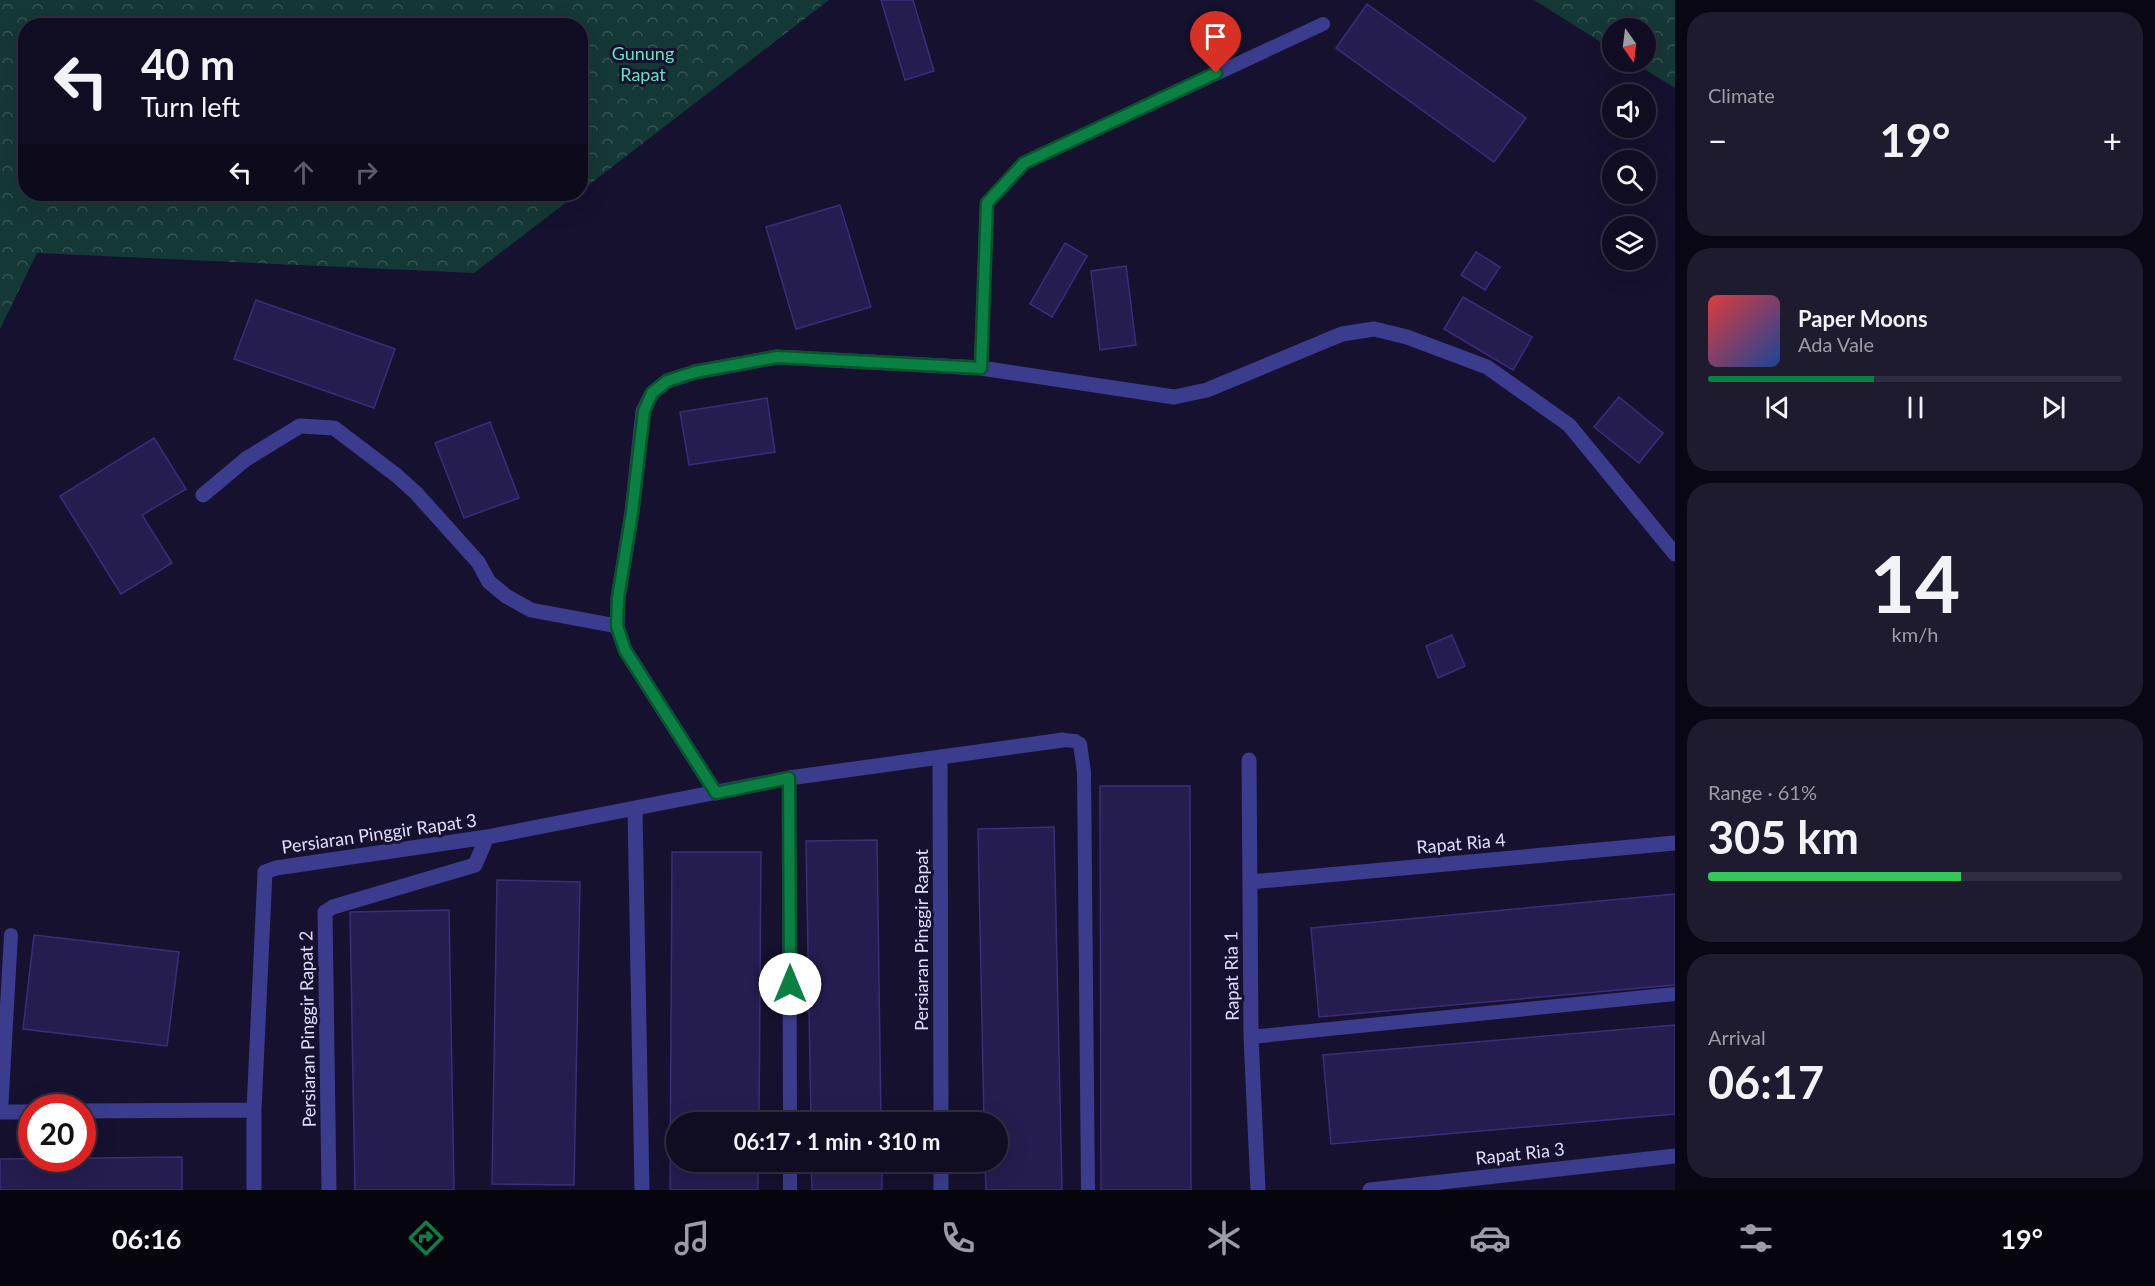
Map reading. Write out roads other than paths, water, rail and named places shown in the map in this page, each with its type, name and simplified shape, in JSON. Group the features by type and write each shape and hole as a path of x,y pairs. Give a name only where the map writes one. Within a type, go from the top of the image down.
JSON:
{"street":[{"path":"716,793 625,650 617,626 618,598 632,512 644,411 652,393 667,381 695,372 777,357 981,368 1174,397 1207,390 1342,334 1374,328 1407,337 1487,367 1569,425 1675,554"},
{"path":"203,495 246,459 300,426 334,428 396,475 416,494 478,562 489,582 506,596 531,610 617,626"},
{"name":"Persiaran Pinggir Rapat 3","path":"255,1190 254,1110 265,872 276,868 487,837 789,778 1063,740"},
{"name":"Persiaran Pinggir Rapat","path":"940,757 941,1112"},
{"name":"Rapat Ria 1","path":"1249,760 1251,1037 1258,1190"},
{"path":"634,809 642,1190"},
{"name":"Persiaran Pinggir Rapat 2","path":"328,1190 325,912 333,907 475,865 487,837"},
{"name":"Rapat Ria 4","path":"1250,882 1675,843"},
{"path":"96,1111 254,1110"},
{"path":"0,1112 18,1112"},
{"name":"Rapat Ria 3","path":"1370,1190 1675,1156"},
{"path":"941,1172 941,1190"}],"lane":[{"path":"981,368 987,203 1024,163 1323,24"},
{"path":"1063,740 1080,744 1084,772 1088,1190"},
{"path":"789,778 790,1112"},
{"path":"0,1112 11,935"},
{"path":"1251,1037 1675,994"},
{"path":"790,1172 790,1190"}],"park label":[{"name":"Gunung Rapat","path":"643,63"}]}
